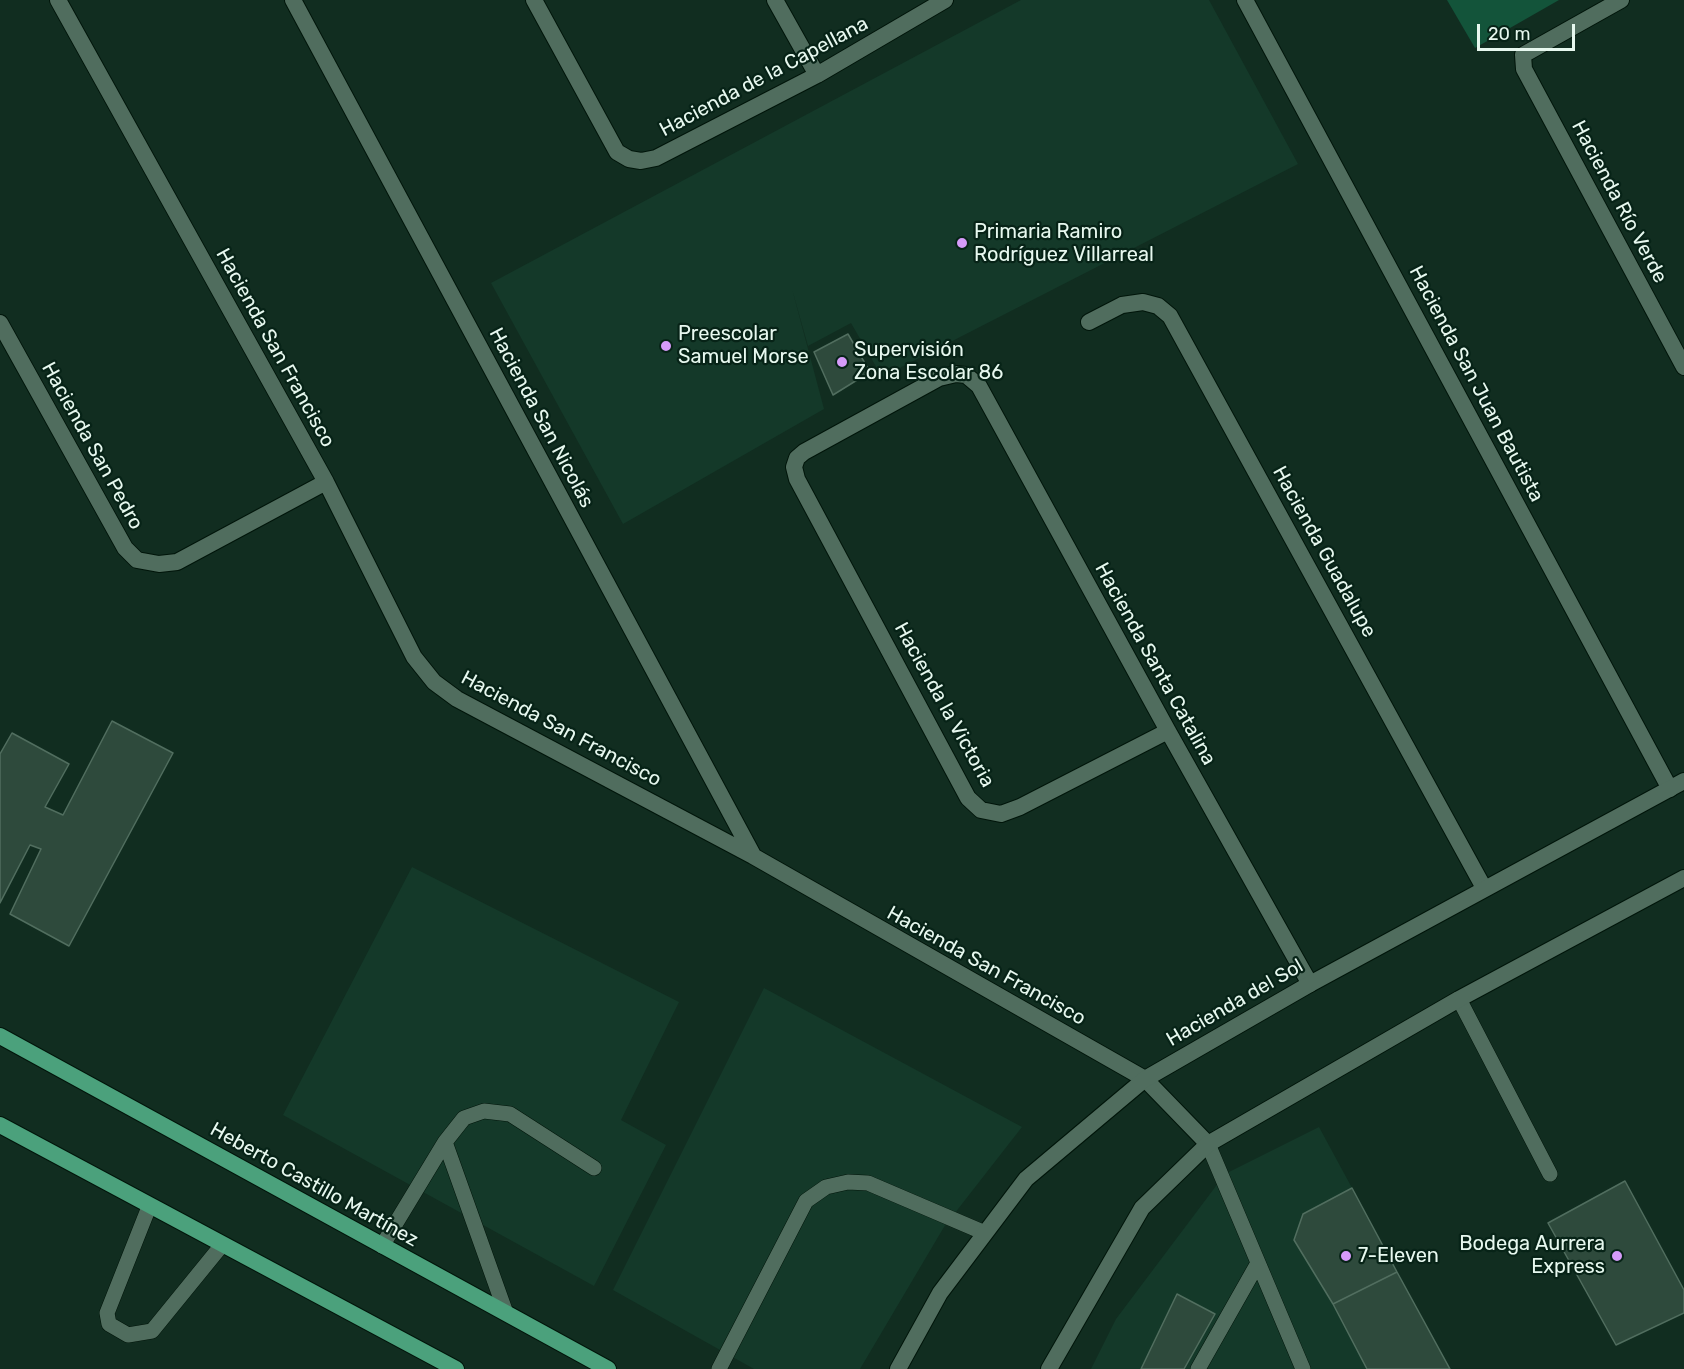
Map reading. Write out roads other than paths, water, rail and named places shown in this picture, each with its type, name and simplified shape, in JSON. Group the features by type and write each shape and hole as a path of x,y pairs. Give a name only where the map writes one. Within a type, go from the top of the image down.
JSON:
{"main road":[{"name":"Heberto Castillo Martínez","path":"0,1036 608,1369"},
{"path":"0,1125 456,1369"}],"street":[{"name":"Hacienda San Francisco","path":"58,0 326,482 414,657 434,682 457,699 753,856 1145,1079 1208,1144"},
{"name":"Hacienda San Nicolás","path":"293,0 753,856"},
{"name":"Hacienda de la Capellana","path":"534,0 617,153 629,159 641,161 656,158 817,75 945,0"},
{"path":"775,0 817,75"},
{"name":"Hacienda San Juan Bautista","path":"1245,0 1677,785"},
{"name":"Hacienda Río Verde","path":"1621,0 1523,55 1524,69 1684,367"},
{"name":"Hacienda Guadalupe","path":"1089,322 1122,305 1143,302 1158,306 1170,316 1484,888"},
{"name":"Hacienda San Pedro","path":"0,323 125,548 137,560 159,564 177,562 326,482"},
{"name":"Hacienda la Victoria","path":"956,374 939,378 804,452 794,467 796,479 968,798 981,810 1001,814 1020,807 1168,732"},
{"name":"Hacienda Santa Catalina","path":"956,374 966,375 978,386 1168,732 1310,984"},
{"name":"Hacienda del Sol","path":"898,1369 940,1293 1026,1179 1145,1079 1310,984 1677,785"},
{"path":"1049,1369 1142,1208 1208,1144 1459,999 1684,878"}],"lane":[{"path":"1459,999 1550,1174"},
{"path":"382,1246 445,1142 464,1118 484,1111 510,1114 594,1168"},
{"path":"445,1142 506,1313"},
{"path":"1208,1144 1303,1369"},
{"path":"719,1369 806,1201 826,1186 848,1182 868,1183 985,1233"},
{"path":"149,1206 107,1313 109,1324 128,1335 152,1331 222,1245"},
{"path":"1198,1369 1258,1263"}],"place":[{"name":"Primaria Ramiro Rodríguez Villarreal","path":"962,243"},
{"name":"Preescolar Samuel Morse","path":"666,346"},
{"name":"Supervisión Zona Escolar 86","path":"842,362"},
{"name":"7-Eleven","path":"1346,1256"},
{"name":"Bodega Aurrera Express","path":"1617,1256"}]}
